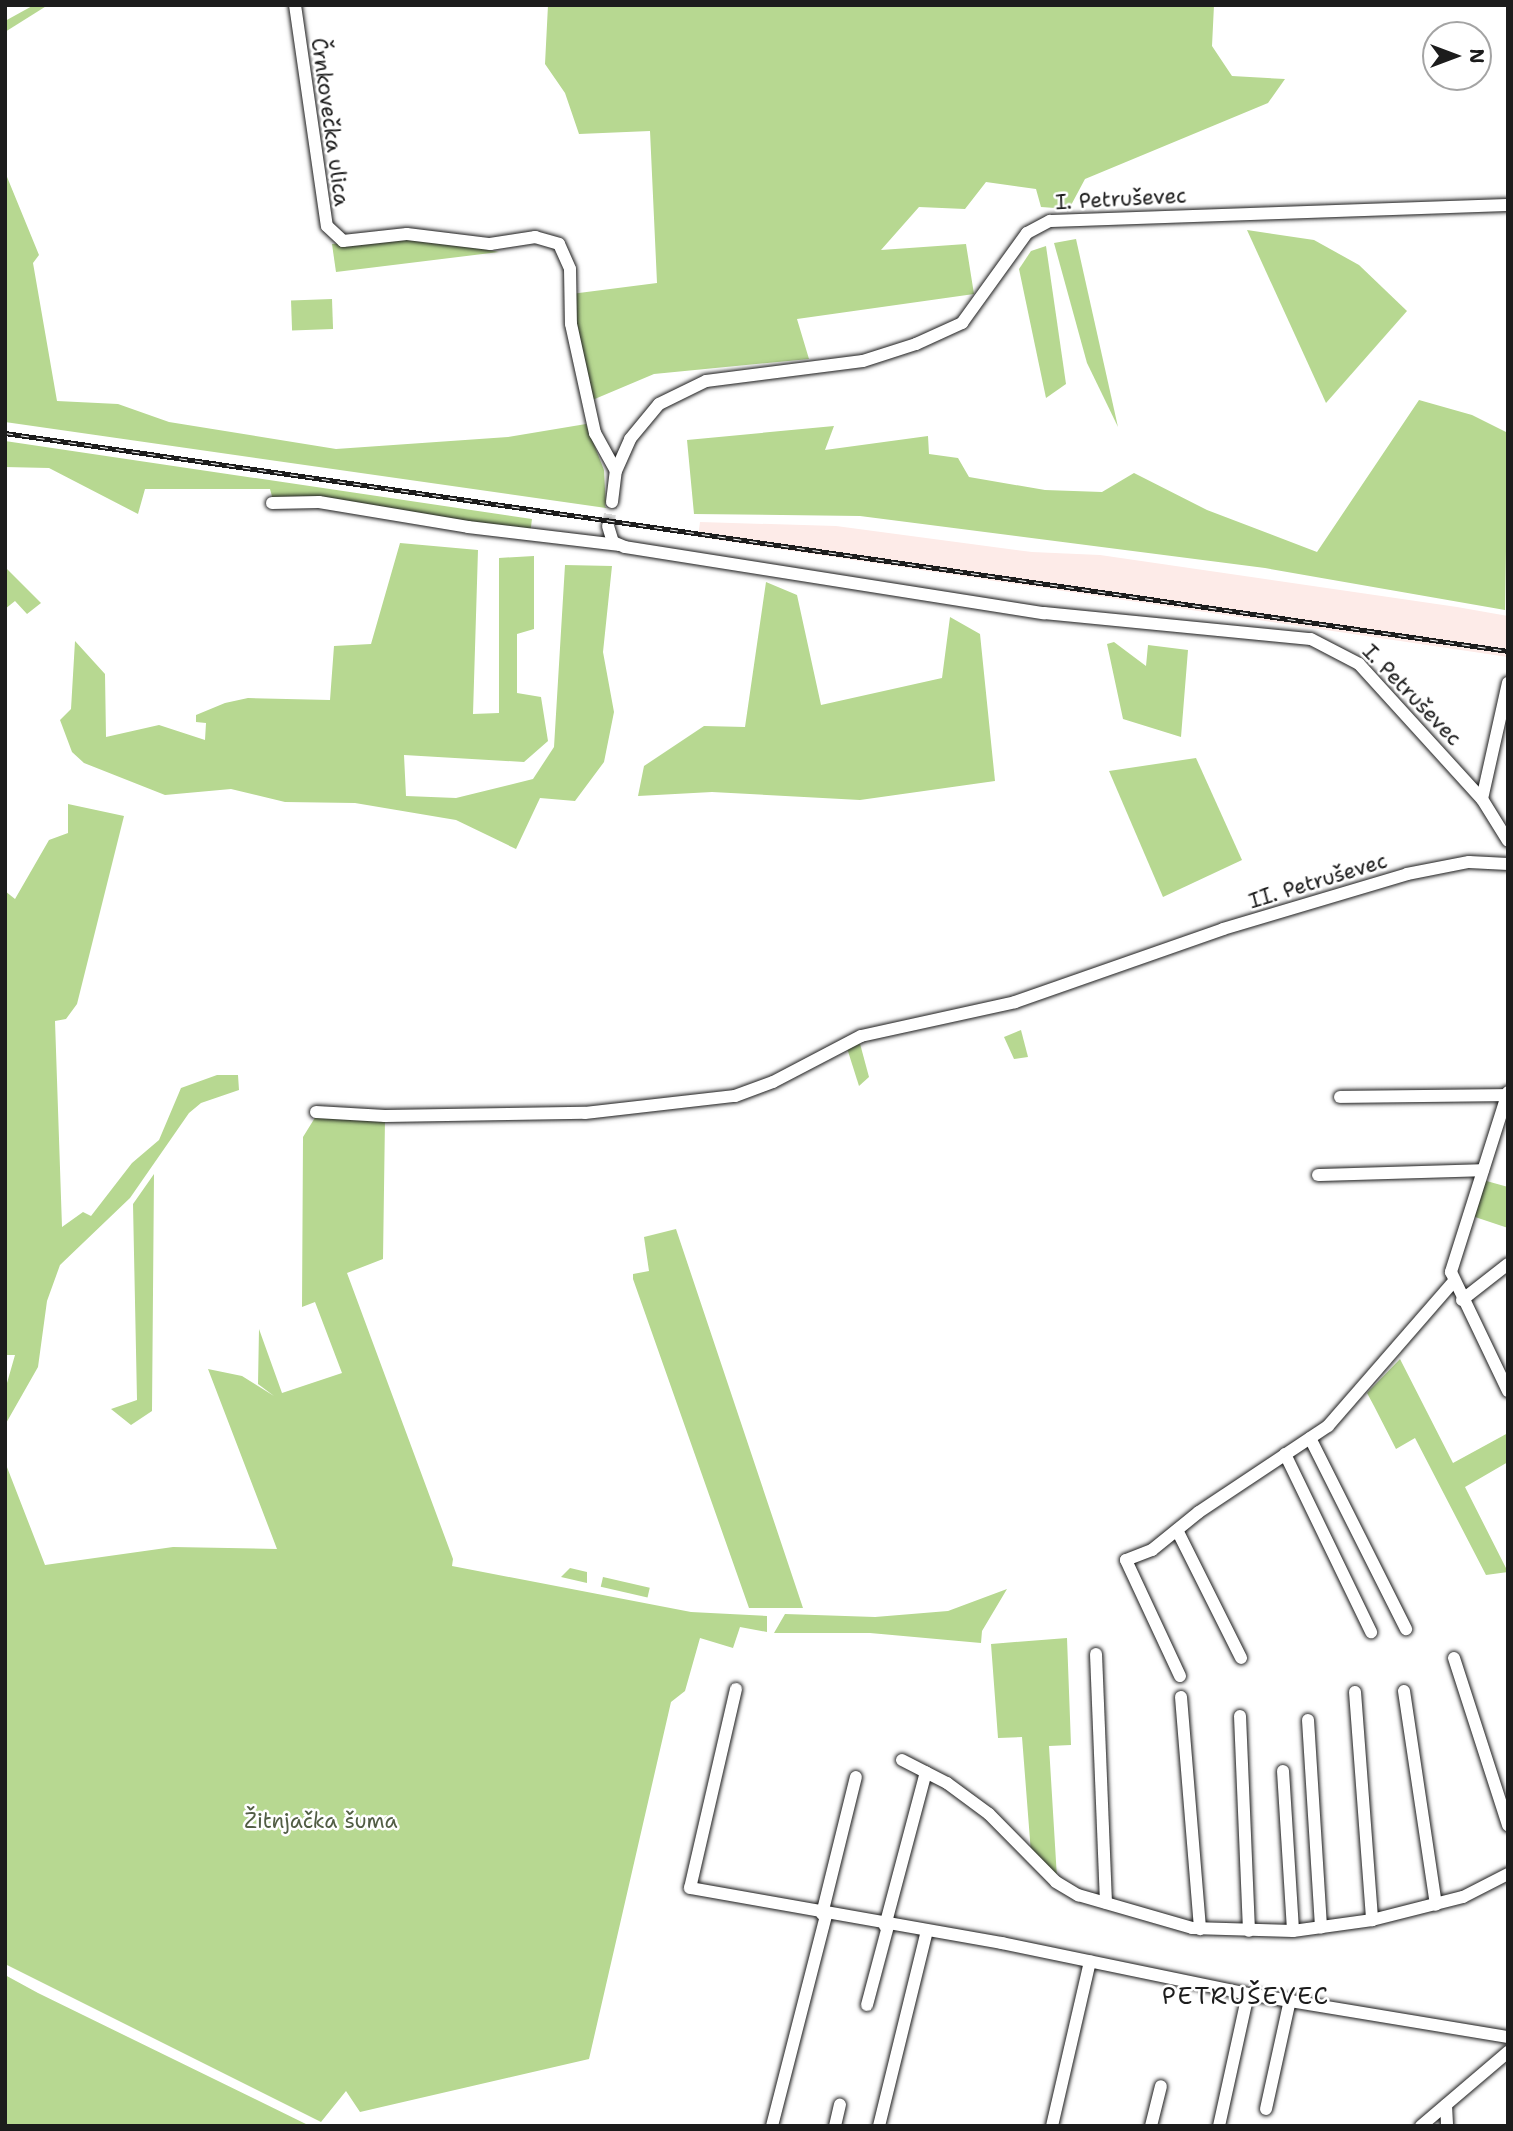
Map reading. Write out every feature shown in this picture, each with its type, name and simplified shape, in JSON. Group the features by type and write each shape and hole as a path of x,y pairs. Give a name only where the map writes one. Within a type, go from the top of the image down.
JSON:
{"street":[{"name":"Črnkovečka ulica","path":"295,5 327,226 343,241 407,234 490,244 536,237 559,244 570,270 571,324 595,433 616,471"},
{"name":"I. Petruševec","path":"612,502 616,471 644,418 687,387 863,360 916,344 962,323 1027,233 1050,221 1508,205"},
{"name":"I. Petruševec","path":"272,503 319,502 495,531 618,545 1044,612 1311,639 1359,664 1482,799 1508,841"},
{"path":"608,526 610,538 618,545"},
{"name":"I. Petruševec","path":"1482,799 1508,683"},
{"name":"II. Petruševec","path":"316,1112 585,1113 735,1097 773,1082 861,1036 1015,1002 1144,957 1407,874 1469,862 1508,864"},
{"path":"1340,1097 1507,1094 1453,1258 1453,1282 1508,1391"},
{"path":"1318,1175 1483,1170"},
{"path":"1462,1300 1508,1264"},
{"path":"1180,1676 1126,1560 1152,1550 1310,1438 1349,1407 1453,1282"},
{"path":"1310,1438 1406,1629"},
{"path":"1284,1454 1371,1632"},
{"path":"1177,1530 1241,1658"},
{"path":"1096,1654 1106,1903"},
{"path":"1454,1658 1508,1825"},
{"path":"736,1689 690,1888 886,1926 1090,1961 1248,1994 1508,2037"},
{"path":"1404,1691 1436,1905"},
{"path":"1356,1692 1372,1920"},
{"path":"1181,1697 1200,1929"},
{"path":"1240,1716 1249,1930"},
{"path":"1308,1720 1321,1928"},
{"path":"902,1760 926,1772 989,1814 1056,1882 1106,1903 1200,1929 1293,1931 1372,1920 1436,1905 1508,1874"},
{"path":"1283,1771 1293,1931"},
{"path":"867,2005 926,1772"},
{"path":"772,2126 856,1777"},
{"path":"879,2126 927,1931"},
{"path":"1052,2126 1090,1961"},
{"path":"1219,2126 1248,1994"},
{"path":"1266,2109 1290,2000"},
{"path":"1421,2126 1508,2052"},
{"path":"1151,2126 1161,2086"},
{"path":"835,2126 840,2105"},
{"path":"1447,2105 1447,2126"}],"shaded area":[{"path":"700,522 836,526 1032,552 1100,555 1457,607 1508,616 1508,657 698,537"}],"green space":[{"path":"34,5 48,5 5,32 5,21"},
{"path":"548,5 1214,5 1212,46 1232,76 1285,79 1268,103 1085,179 1069,209 1041,207 1036,189 986,182 965,209 919,207 881,250 966,244 974,294 797,319 809,359 654,374 590,401 571,294 657,283 650,131 579,134 565,93 545,64"},
{"path":"5,172 39,255 33,263 57,401 118,404 169,422 336,449 508,437 586,424 604,470 606,508 5,422"},
{"path":"1247,230 1314,240 1359,265 1407,311 1326,403"},
{"path":"426,238 499,252 336,272 332,244"},
{"path":"1076,239 1118,427 1087,363 1054,243"},
{"path":"1046,246 1066,384 1046,398 1019,269 1031,251"},
{"path":"332,299 333,329 292,330 291,300"},
{"path":"1419,400 1472,415 1508,433 1505,610 1265,568 860,516 694,514 687,440 834,426 825,450 928,436 929,454 958,458 969,477 1045,490 1102,492 1134,473 1207,510 1317,552"},
{"path":"5,441 532,519 530,534 273,500 270,489 145,489 138,514 49,468 5,467"},
{"path":"400,543 478,550 473,714 499,713 499,558 534,556 534,629 517,634 517,693 541,697 548,741 524,762 404,755 406,796 456,798 533,779 554,747 565,565 612,566 603,652 614,712 604,762 575,801 540,798 516,849 456,820 355,803 285,802 231,789 165,795 84,763 72,752 60,720 71,709 75,641 105,674 106,737 159,725 205,740 206,723 196,722 196,715 225,703 248,698 330,700 334,646 371,644"},
{"path":"5,567 41,603 27,614 15,601 5,609"},
{"path":"766,582 797,595 821,705 942,678 950,617 980,634 995,781 860,800 712,792 638,796 644,766 704,726 745,727"},
{"path":"1114,642 1146,666 1148,645 1188,650 1181,737 1123,719 1107,644"},
{"path":"1196,758 1242,860 1163,897 1109,771"},
{"path":"68,804 124,816 77,1004 66,1019 55,1021 62,1227 83,1212 91,1216 132,1163 159,1140 181,1088 217,1075 238,1075 239,1090 201,1103 189,1113 130,1198 60,1265 47,1301 38,1367 5,1425 5,1390 15,1355 5,1355 5,891 15,899 49,840 68,833"},
{"path":"1021,1030 1028,1057 1014,1059 1004,1037"},
{"path":"859,1040 869,1077 859,1086 846,1045"},
{"name":"Žitnjačka šuma","path":"316,1116 385,1119 383,1259 347,1273 453,1559 452,1566 691,1612 767,1616 767,1632 740,1627 733,1648 700,1638 685,1691 671,1702 589,2059 360,2112 346,2091 321,2122 5,1964 5,1462 45,1565 173,1547 277,1549 208,1369 242,1376 274,1396 258,1384 259,1329 282,1393 342,1373 315,1302 302,1307 303,1137"},
{"path":"154,1174 152,1411 131,1425 111,1409 137,1400 133,1204"},
{"path":"1483,1180 1508,1187 1508,1228 1472,1216"},
{"path":"676,1229 803,1608 749,1608 633,1279 633,1274 649,1271 644,1237"},
{"path":"1400,1359 1453,1463 1508,1433 1508,1462 1465,1487 1508,1572 1486,1575 1415,1438 1396,1449 1367,1393"},
{"path":"570,1568 587,1572 587,1583 561,1577"},
{"path":"603,1577 650,1588 648,1598 601,1587"},
{"path":"1007,1589 982,1631 981,1643 870,1633 774,1633 785,1614 875,1617 948,1611"},
{"path":"1067,1638 1071,1745 1049,1746 1057,1878 1031,1853 1022,1737 998,1738 991,1644"},
{"path":"5,1975 38,1993 310,2126 5,2126"}],"tunnel":[{"path":"608,526 612,502"}],"railway":[{"path":"5,433 1508,651"}],"district":[{"name":"PETRUŠEVEC","path":"1246,1997"}]}
